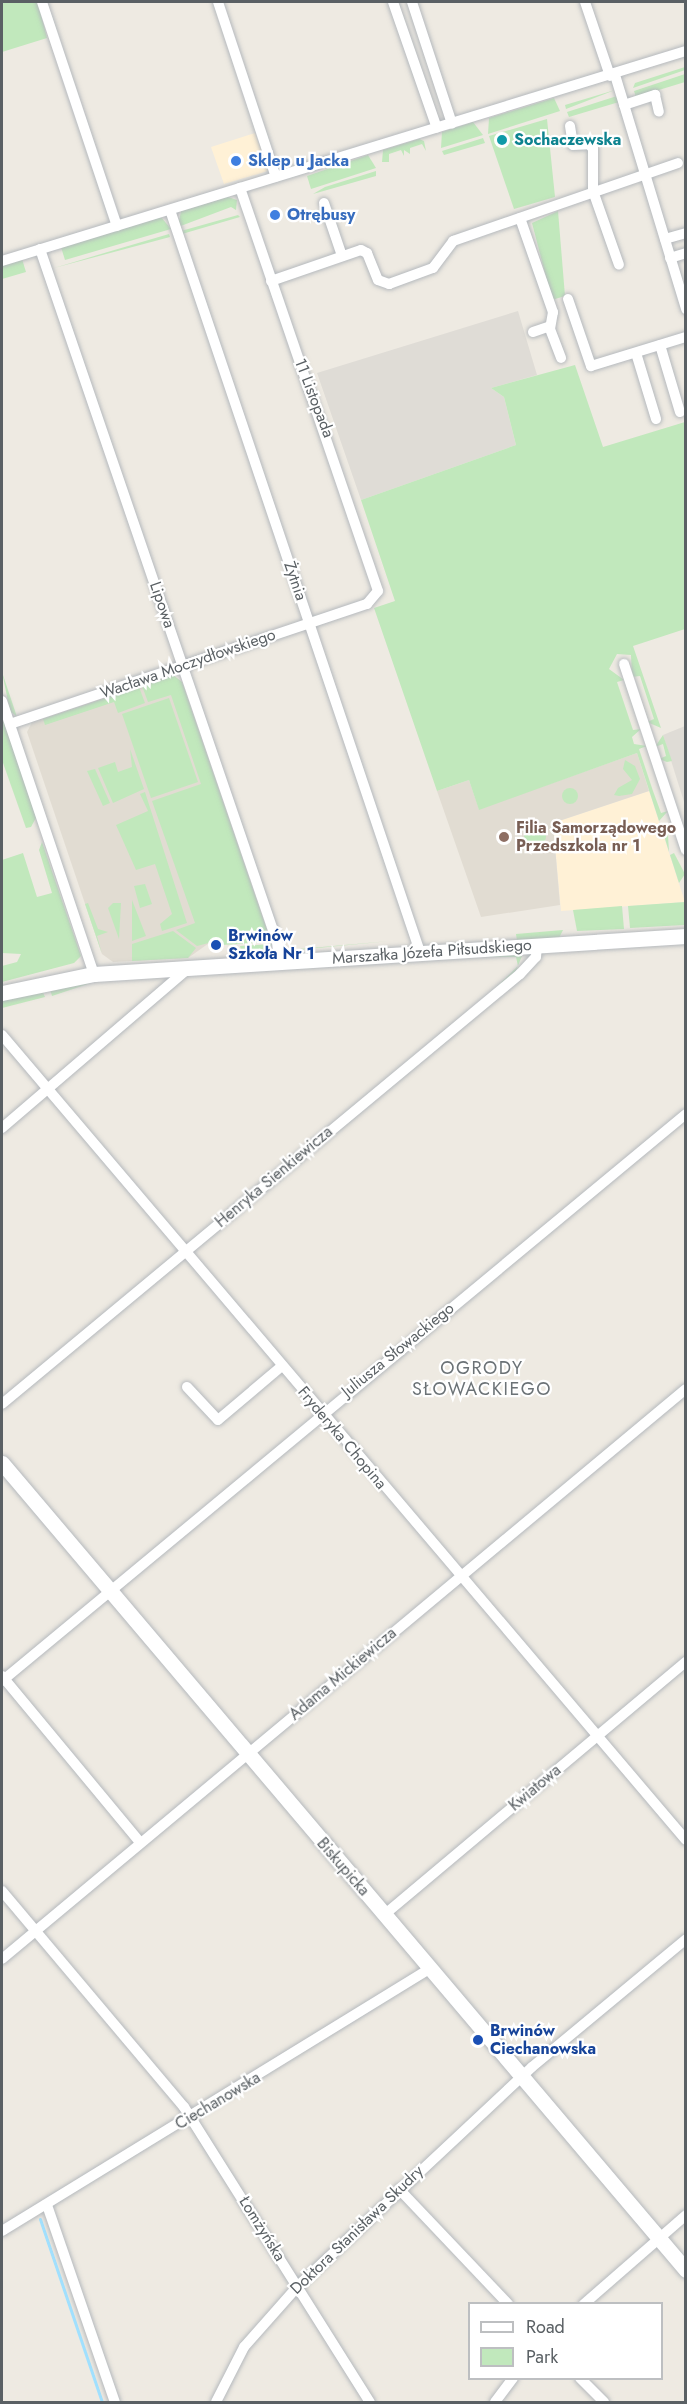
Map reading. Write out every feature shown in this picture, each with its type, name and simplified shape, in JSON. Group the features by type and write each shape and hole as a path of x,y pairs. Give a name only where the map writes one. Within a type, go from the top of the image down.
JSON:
{"main road":[{"name":"Marszałka Józefa Piłsudskiego","path":"2,993 94,974 686,936"},
{"name":"Biskupicka","path":"2,1463 246,1754 431,1968 686,2270"}],"street":[{"path":"42,2 117,226"},
{"path":"218,2 276,177"},
{"path":"393,2 437,129"},
{"path":"412,2 452,124"},
{"path":"585,2 624,105 686,309"},
{"path":"2,261 613,76 686,51"},
{"path":"624,105 655,95 659,112"},
{"path":"570,126 573,145 593,144 593,191 618,265"},
{"path":"271,281 342,256 366,252 378,280 389,284 434,268 453,241 678,163"},
{"name":"11 Listopada","path":"240,188 378,581 367,604"},
{"path":"324,203 342,256"},
{"name":"Żytnia","path":"170,210 420,952"},
{"path":"520,218 553,312 550,326 561,358"},
{"path":"664,239 686,233"},
{"name":"Lipowa","path":"40,249 183,666 279,962"},
{"path":"670,258 686,253"},
{"path":"568,299 591,366 686,337"},
{"path":"533,332 550,326"},
{"path":"660,345 680,412"},
{"path":"636,353 656,419"},
{"name":"Wacława Moczydłowskiego","path":"10,724 367,604"},
{"path":"624,664 686,850"},
{"path":"2,701 94,974"},
{"name":"Henryka Sienkiewicza","path":"2,1404 520,974 536,957 537,945"},
{"path":"2,1128 190,968"},
{"name":"Fryderyka Chopina","path":"2,1035 184,1252 686,1840"},
{"name":"Juliusza Słowackiego","path":"2,1678 686,1113"},
{"path":"187,1387 218,1420 282,1366"},
{"name":"Adama Mickiewicza","path":"2,1959 686,1389"},
{"name":"Kwiatowa","path":"384,1915 686,1662"},
{"path":"2,1678 141,1842"},
{"name":"Łomżyńska","path":"2,1891 191,2118 370,2403"},
{"name":"Doktora Stanisława Skudry","path":"216,2403 244,2347 298,2286 521,2077 686,1940"},
{"name":"Ciechanowska","path":"2,2231 191,2118 431,1968"},
{"path":"399,2189 506,2302"},
{"path":"47,2205 115,2403"},
{"path":"586,2302 686,2215"},
{"path":"495,2403 512,2380"},
{"path":"581,2380 604,2403"}],"shaded area":[{"path":"255,133 268,171 224,184 211,147"},
{"path":"518,311 537,375 491,388 504,397 516,445 361,500 317,373"},
{"path":"173,675 182,682 271,942 212,941 188,958 113,962 102,954 27,732 32,722"},
{"path":"685,726 685,805 663,735"},
{"name":"Filia Samorządowego Przedszkola nr 1","path":"637,753 649,791 553,823 560,905 481,917 437,791 469,780 479,809"},
{"path":"649,791 685,902 561,911 553,823"}],"green space":[{"path":"2,2 38,2 47,38 2,52"},
{"path":"685,67 685,70 633,88 635,83"},
{"path":"685,74 685,82 636,97 634,91"},
{"path":"615,90 566,109 565,105"},
{"path":"617,96 619,102 569,117 567,112"},
{"path":"554,98 560,111 488,134 489,118"},
{"path":"547,119 555,197 514,209 489,136"},
{"path":"473,122 483,135 441,148 442,132"},
{"path":"483,138 485,143 444,155 442,151"},
{"path":"419,139 424,141 426,151 422,144 410,148 410,154 404,150 404,156 401,150 389,154 389,162 382,162 383,150"},
{"path":"368,155 376,168 311,189 307,176"},
{"path":"376,171 376,176 313,194 325,187"},
{"path":"228,197 237,200 236,210 231,207 178,227 181,211"},
{"path":"558,211 565,296 552,300 532,223"},
{"path":"238,215 240,217 182,234 181,231"},
{"path":"161,217 171,229 65,260 61,247"},
{"path":"169,234 170,237 54,268 111,251"},
{"path":"22,259 26,272 2,279 2,265"},
{"path":"575,365 603,447 685,422 685,629 633,646 661,728 647,722 654,719 640,676 632,677 631,655 617,654 609,669 624,680 617,682 633,730 641,729 632,737 634,744 647,746 639,749 661,813 668,811 659,821 637,753 479,810 469,780 437,791 374,608 395,601 361,500 516,445 504,397 491,388"},
{"path":"2,672 17,717 10,711"},
{"path":"173,675 182,682 271,942 221,945 220,940 197,946 176,930 195,923 152,801 201,784 171,695 148,702 142,686"},
{"path":"139,687 145,703 118,713 114,702 45,725 43,719"},
{"path":"169,698 198,782 151,798 122,714"},
{"path":"2,714 37,816 31,827 26,828 2,760"},
{"path":"663,735 672,761 659,759 666,756 663,744 655,747"},
{"path":"130,749 144,789 113,803 98,768 115,762 118,772 132,767"},
{"path":"625,760 635,766 640,779 632,794 614,795 618,788 632,780 623,769"},
{"path":"95,769 110,803 103,806 87,771"},
{"path":"570,788 576,790 578,796 576,802 570,804 564,802 562,796 564,790"},
{"path":"145,792 187,923 162,931 160,924 172,914 155,864 136,870 116,825 148,811 140,794"},
{"path":"535,825 543,828 546,836 543,844 535,847 527,844 524,836 527,828"},
{"path":"669,828 675,832 668,835 669,852 662,829"},
{"path":"42,842 81,956 74,963 2,982 2,966 17,962 21,954 2,953 2,860 23,853 37,897 52,893 39,850"},
{"path":"674,853 685,874 679,883 670,855"},
{"path":"145,884 152,904 140,908 134,886"},
{"path":"132,900 146,936 132,941"},
{"path":"685,902 684,925 630,928 628,906"},
{"path":"88,903 98,929 108,932 97,936 102,954 85,904"},
{"path":"113,903 121,903 119,939 108,908"},
{"path":"622,906 624,929 577,931 573,910"},
{"path":"563,930 559,938 517,941 516,934"},
{"path":"173,931 196,948 188,958 132,961 132,944"},
{"path":"390,941 286,951 282,946 288,950"},
{"path":"272,944 266,952 241,950 240,946"},
{"path":"518,954 522,956 518,966 516,957 461,957"},
{"path":"518,966 515,973 481,1002"},
{"path":"91,983 52,996 50,989 73,985"},
{"path":"42,990 45,997 2,1008 2,1000"}],"waterway":[{"path":"40,2219 102,2402"}],"place":[{"name":"Sochaczewska","path":"502,140"},
{"name":"Sklep u Jacka","path":"236,161"},
{"name":"Otrębusy","path":"275,215"},
{"name":"Filia Samorządowego Przedszkola nr 1","path":"504,837"},
{"name":"Brwinów Szkoła Nr 1","path":"216,945"},
{"name":"Brwinów Ciechanowska","path":"478,2040"}],"district":[{"name":"OGRODY SŁOWACKIEGO","path":"482,1379"}]}
